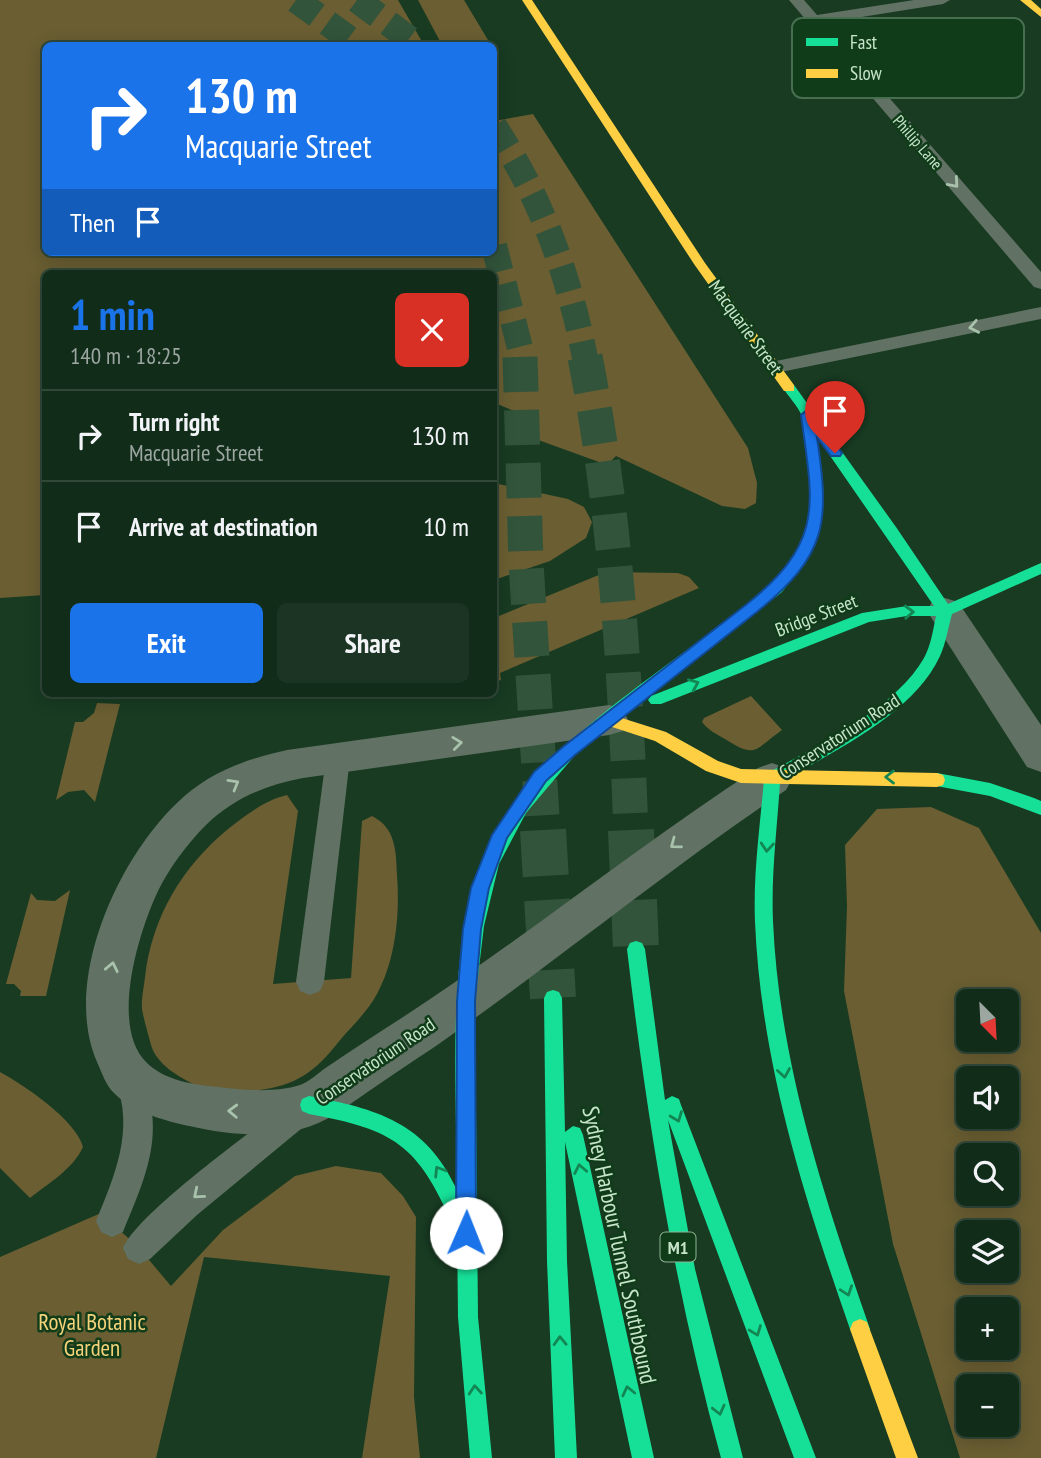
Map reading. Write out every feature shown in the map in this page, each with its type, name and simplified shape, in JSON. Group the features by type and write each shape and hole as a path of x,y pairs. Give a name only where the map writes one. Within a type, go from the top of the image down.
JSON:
{"main road":[{"name":"Macquarie Street","path":"527,0 700,264 776,367 945,611"},
{"path":"1026,0 1041,15"},
{"path":"481,1458 468,1317 466,1233 466,1001 472,929 480,888 500,835 540,777 753,607 793,569 806,549 815,527 817,509 818,488 807,415"},
{"name":"Bridge Street","path":"609,720 866,617 907,611 945,611 1041,568"},
{"name":"Conservatorium Road","path":"772,779 871,719 912,687 932,657 945,611"},
{"path":"609,720 660,736 725,772 741,776 772,779 895,777 958,780 1005,793 1041,808"},
{"path":"772,779 764,942 785,1082 813,1191 907,1458"},
{"name":"M1","path":"636,950 644,1031 680,1259 732,1458"},
{"path":"553,998 557,1261 566,1458"},
{"path":"644,1031 805,1458"},
{"name":"Sydney Harbour Tunnel Southbound","path":"555,1040 594,1241 643,1458"},
{"path":"309,1105 351,1112 404,1131 440,1170 466,1233"}],"street":[{"name":"Macquarie Street","path":"945,611 1041,756"},
{"path":"129,1078 110,1037 106,1010 121,929 145,873 182,824 230,786 264,772 338,758 518,735 609,720"},
{"name":"Conservatorium Road","path":"129,1078 156,1093 194,1106 219,1110 244,1111 309,1105 466,1001 712,817 772,779"}],"lane":[{"name":"Phillip Lane","path":"796,0 812,18"},
{"path":"827,18 943,0"},
{"name":"Phillip Lane","path":"881,98 1041,284"},
{"path":"776,367 1041,313"},
{"path":"310,982 338,758"},
{"path":"112,1221 132,1169 137,1147 138,1101 129,1078"},
{"path":"139,1248 243,1156 309,1105"}],"green space":[{"path":"0,0 398,0 422,42 42,42 42,256 497,256 497,120 533,114 748,448 757,483 756,503 745,509 722,506 616,456 608,464 599,462 519,433 520,427 531,418 497,404 497,270 42,270 42,595 0,598"},
{"path":"418,0 464,0 489,42 440,42"},
{"path":"497,484 568,499 584,507 592,522 586,538 550,561 497,579"},
{"path":"606,572 678,573 689,577 699,588 500,673 501,680 497,681 497,617"},
{"path":"751,696 782,730 755,750 735,745 712,732 702,722 704,718"},
{"path":"97,703 120,704 95,802 84,790 68,792 56,800 75,722 83,722 94,713"},
{"path":"287,795 298,811 273,984 351,978 362,821 372,816 386,827 393,841 396,857 397,920 389,966 377,994 365,1012 322,1061 304,1076 282,1085 254,1091 225,1092 203,1089 170,1070 158,1059 151,1045 142,1001 154,934 183,877 212,844 256,809"},
{"path":"931,807 979,828 1041,933 1041,1458 960,1458 893,1244 844,991 847,906 845,845 877,809"},
{"path":"70,890 46,996 20,996 21,991 14,984 6,984 31,893 37,900 55,901"},
{"path":"0,1072 35,1094 60,1115 83,1147 67,1169 30,1198 0,1168"},
{"name":"Royal Botanic Garden","path":"336,1166 381,1173 403,1196 416,1217 414,1397 420,1458 362,1458 390,1276 204,1257 156,1458 0,1458 0,1257 101,1213 139,1248 171,1286 223,1230 295,1176"}],"tunnel":[{"path":"296,0 354,42"},
{"path":"357,0 414,42"},
{"path":"497,131 526,181 551,238 571,297 585,358"},
{"path":"497,256 520,357"},
{"path":"520,357 526,563 543,832"},
{"path":"585,357 612,534 626,713 631,832"},
{"path":"543,830 553,998"},
{"path":"631,830 636,949"}],"traffic: fast":[{"path":"789,388 891,530 945,611"},
{"path":"466,1001 481,894 503,836 520,808 570,750 777,588 806,549 815,527 818,488 808,419"},
{"path":"656,700 867,617 907,611 945,611 1041,568"},
{"path":"774,778 862,726 904,693 932,658 945,611"},
{"path":"772,779 764,922 774,1026 810,1180 860,1329"},
{"path":"937,780 990,790 1041,808"},
{"path":"636,949 652,1078 673,1206 699,1332 732,1458"},
{"path":"553,998 557,1261 566,1458"},
{"path":"466,1001 468,1317 481,1458"},
{"path":"309,1105 365,1117 404,1135 434,1167 460,1218"},
{"path":"672,1105 805,1458"},
{"path":"573,1135 643,1458"}],"traffic: slow":[{"path":"527,0 700,264 789,388"},
{"path":"1025,0 1041,14"},
{"path":"609,720 660,736 712,766 741,776 937,780"},
{"path":"860,1329 907,1458"}],"route":[{"path":"466,1233 466,1001 472,929 480,888 500,835 540,777 570,750 753,607 793,569 806,549 815,527 817,509 818,488 807,415 835,453"}]}
